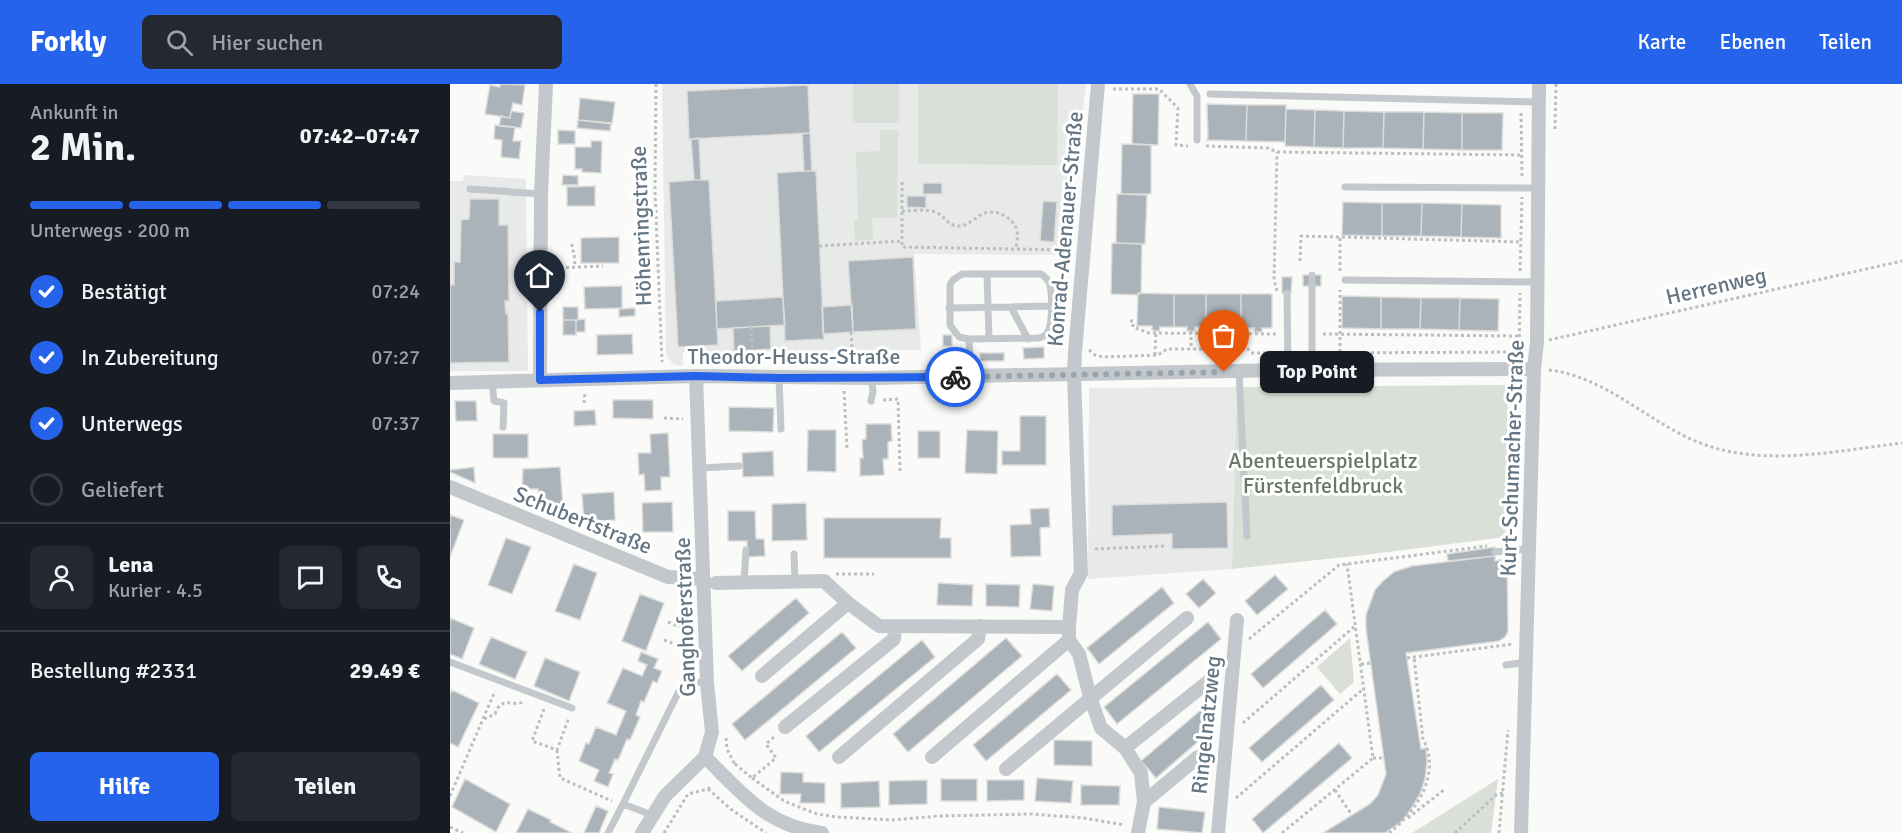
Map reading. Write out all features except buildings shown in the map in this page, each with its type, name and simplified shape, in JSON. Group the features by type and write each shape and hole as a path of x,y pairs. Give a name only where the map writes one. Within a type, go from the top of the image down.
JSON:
{"street":[{"path":"540,380 541,194 546,84"},
{"name":"Konrad-Adenauer-Straße","path":"1069,633 1072,590 1081,573 1074,375 1098,84"},
{"name":"Kurt-Schumacher-Straße","path":"1521,833 1529,549 1526,368 1537,348 1539,84"},
{"name":"Theodor-Heuss-Straße","path":"450,383 696,376 871,378 1526,368"},
{"name":"Ganghoferstraße","path":"696,376 700,468 710,581 707,683 712,732 705,757"},
{"name":"Schubertstraße","path":"450,487 668,577 744,583 824,581"},
{"path":"824,581 848,603 879,626 980,626 1069,633"},
{"path":"762,676 848,603"},
{"path":"1006,769 1187,618"},
{"name":"Ringelnatzweg","path":"1218,833 1237,620"},
{"path":"785,727 894,639 895,626"},
{"path":"839,757 978,639 980,626"},
{"path":"1069,633 1079,654 1101,728 1125,748 1141,773 1144,802 1138,830"},
{"path":"932,757 1069,633"},
{"path":"1125,748 1209,681"},
{"path":"642,833 665,796 705,757 762,812 811,832 822,833"},
{"path":"1144,802 1198,757"}],"lane":[{"path":"1190,84 1197,96 1197,140"},
{"path":"1210,94 1539,102"},
{"path":"1345,187 1540,188"},
{"path":"470,189 541,194"},
{"path":"962,274 1041,274 1050,285 1050,306 1050,326 1047,333 1039,338 969,339 958,337 951,329 950,285 962,274"},
{"path":"987,275 989,338"},
{"path":"1312,275 1312,370"},
{"path":"1345,280 1538,282"},
{"path":"1287,293 1288,370"},
{"path":"949,308 1050,306"},
{"path":"1011,307 1029,339"},
{"path":"969,339 971,376"},
{"path":"1239,371 1247,536"},
{"path":"779,378 781,429"},
{"path":"871,378 873,391 871,401"},
{"path":"492,382 494,401 504,403 503,427"},
{"path":"700,468 739,466"},
{"path":"1494,549 1529,549"},
{"path":"744,583 746,550"},
{"path":"794,554 795,581"},
{"path":"450,662 572,708"},
{"path":"1506,665 1527,662"},
{"path":"608,833 680,689 693,682 707,683"},
{"path":"623,804 652,815"}],"path":[{"name":"Höhenringstraße","path":"656,84 655,191 662,367"},
{"path":"1112,84 1113,89"},
{"path":"1520,101 1522,188 1519,352 1526,368 1564,372 1608,390 1693,440 1738,454 1794,455 1902,443"},
{"path":"1277,293 1274,280 1277,152 1539,155"},
{"path":"902,182 902,247 1070,250"},
{"path":"902,211 934,212 951,225 957,226 963,226 981,214 994,212 1007,217 1015,227 1016,249"},
{"path":"1300,261 1301,236 1539,244"},
{"path":"1340,237 1340,370"},
{"path":"819,246 902,241"},
{"path":"572,244 575,267"},
{"name":"Herrenweg","path":"1312,353 1519,352 1902,261"},
{"path":"548,268 603,266"},
{"path":"1130,321 1133,321 1132,327 1149,333 1278,334 1278,324"},
{"path":"751,327 753,367"},
{"path":"852,332 854,378"},
{"path":"1155,355 1156,332"},
{"path":"1191,332 1191,349"},
{"path":"1222,333 1222,349"},
{"path":"1313,334 1520,336"},
{"path":"1087,345 1091,353 1103,357 1158,355 1167,349 1248,349 1251,353 1288,353"},
{"path":"844,391 847,448"},
{"path":"871,401 898,399 900,471"},
{"path":"664,418 698,419"},
{"path":"1080,549 1165,546"},
{"path":"1234,651 1339,565 1494,549"},
{"path":"1347,564 1372,758"},
{"path":"824,581 831,574 874,574"},
{"path":"668,622 707,638"},
{"path":"1226,738 1355,626"},
{"path":"664,640 707,656"},
{"path":"1407,658 1513,644"},
{"path":"1402,823 1422,795 1429,768 1428,747 1423,739 1414,657"},
{"path":"1360,664 1371,663"},
{"path":"450,796 500,681"},
{"path":"1219,812 1362,690"},
{"path":"483,719 495,714 496,709 504,703 519,704 539,695"},
{"path":"548,699 532,741 557,750"},
{"path":"572,708 557,750 560,778 623,804"},
{"path":"752,778 776,758 766,744 785,727"},
{"path":"727,749 734,763 752,778 784,801 817,814 892,820 939,816 1032,814 1084,818 1138,830"},
{"path":"1282,833 1372,758 1385,758"},
{"path":"664,833 688,794 708,789 734,763"},
{"path":"708,789 766,833"},
{"path":"1389,833 1445,789"},
{"path":"1335,790 1352,815"},
{"path":"1455,833 1496,795 1503,794"},
{"path":"450,827 463,833"}],"shaded area":[{"path":"662,84 1086,84 1066,255 914,254 921,350 683,352 683,366 674,365 666,355"},
{"path":"464,175 526,179 528,371 450,371 450,181 463,181"},
{"path":"1237,387 1232,569 1088,579 1089,388"}],"green space":[{"path":"853,84 899,84 899,123 853,123"},
{"path":"918,84 1058,84 1057,165 918,164"},
{"path":"880,130 898,130 897,218 872,218 873,240 855,241 854,220 858,219 856,152 880,151"},
{"name":"Abenteuerspielplatz Fürstenfeldbruck","path":"1508,385 1505,537 1232,569 1237,387"},
{"path":"1350,638 1354,682 1340,694 1317,667"},
{"path":"1498,779 1491,833 1412,833"}],"way so far":[{"path":"955,377 1224,372"}],"place":[{"name":"Top Point","path":"1224,372"}],"route":[{"path":"540,312 540,380 664,376 955,377"}]}
